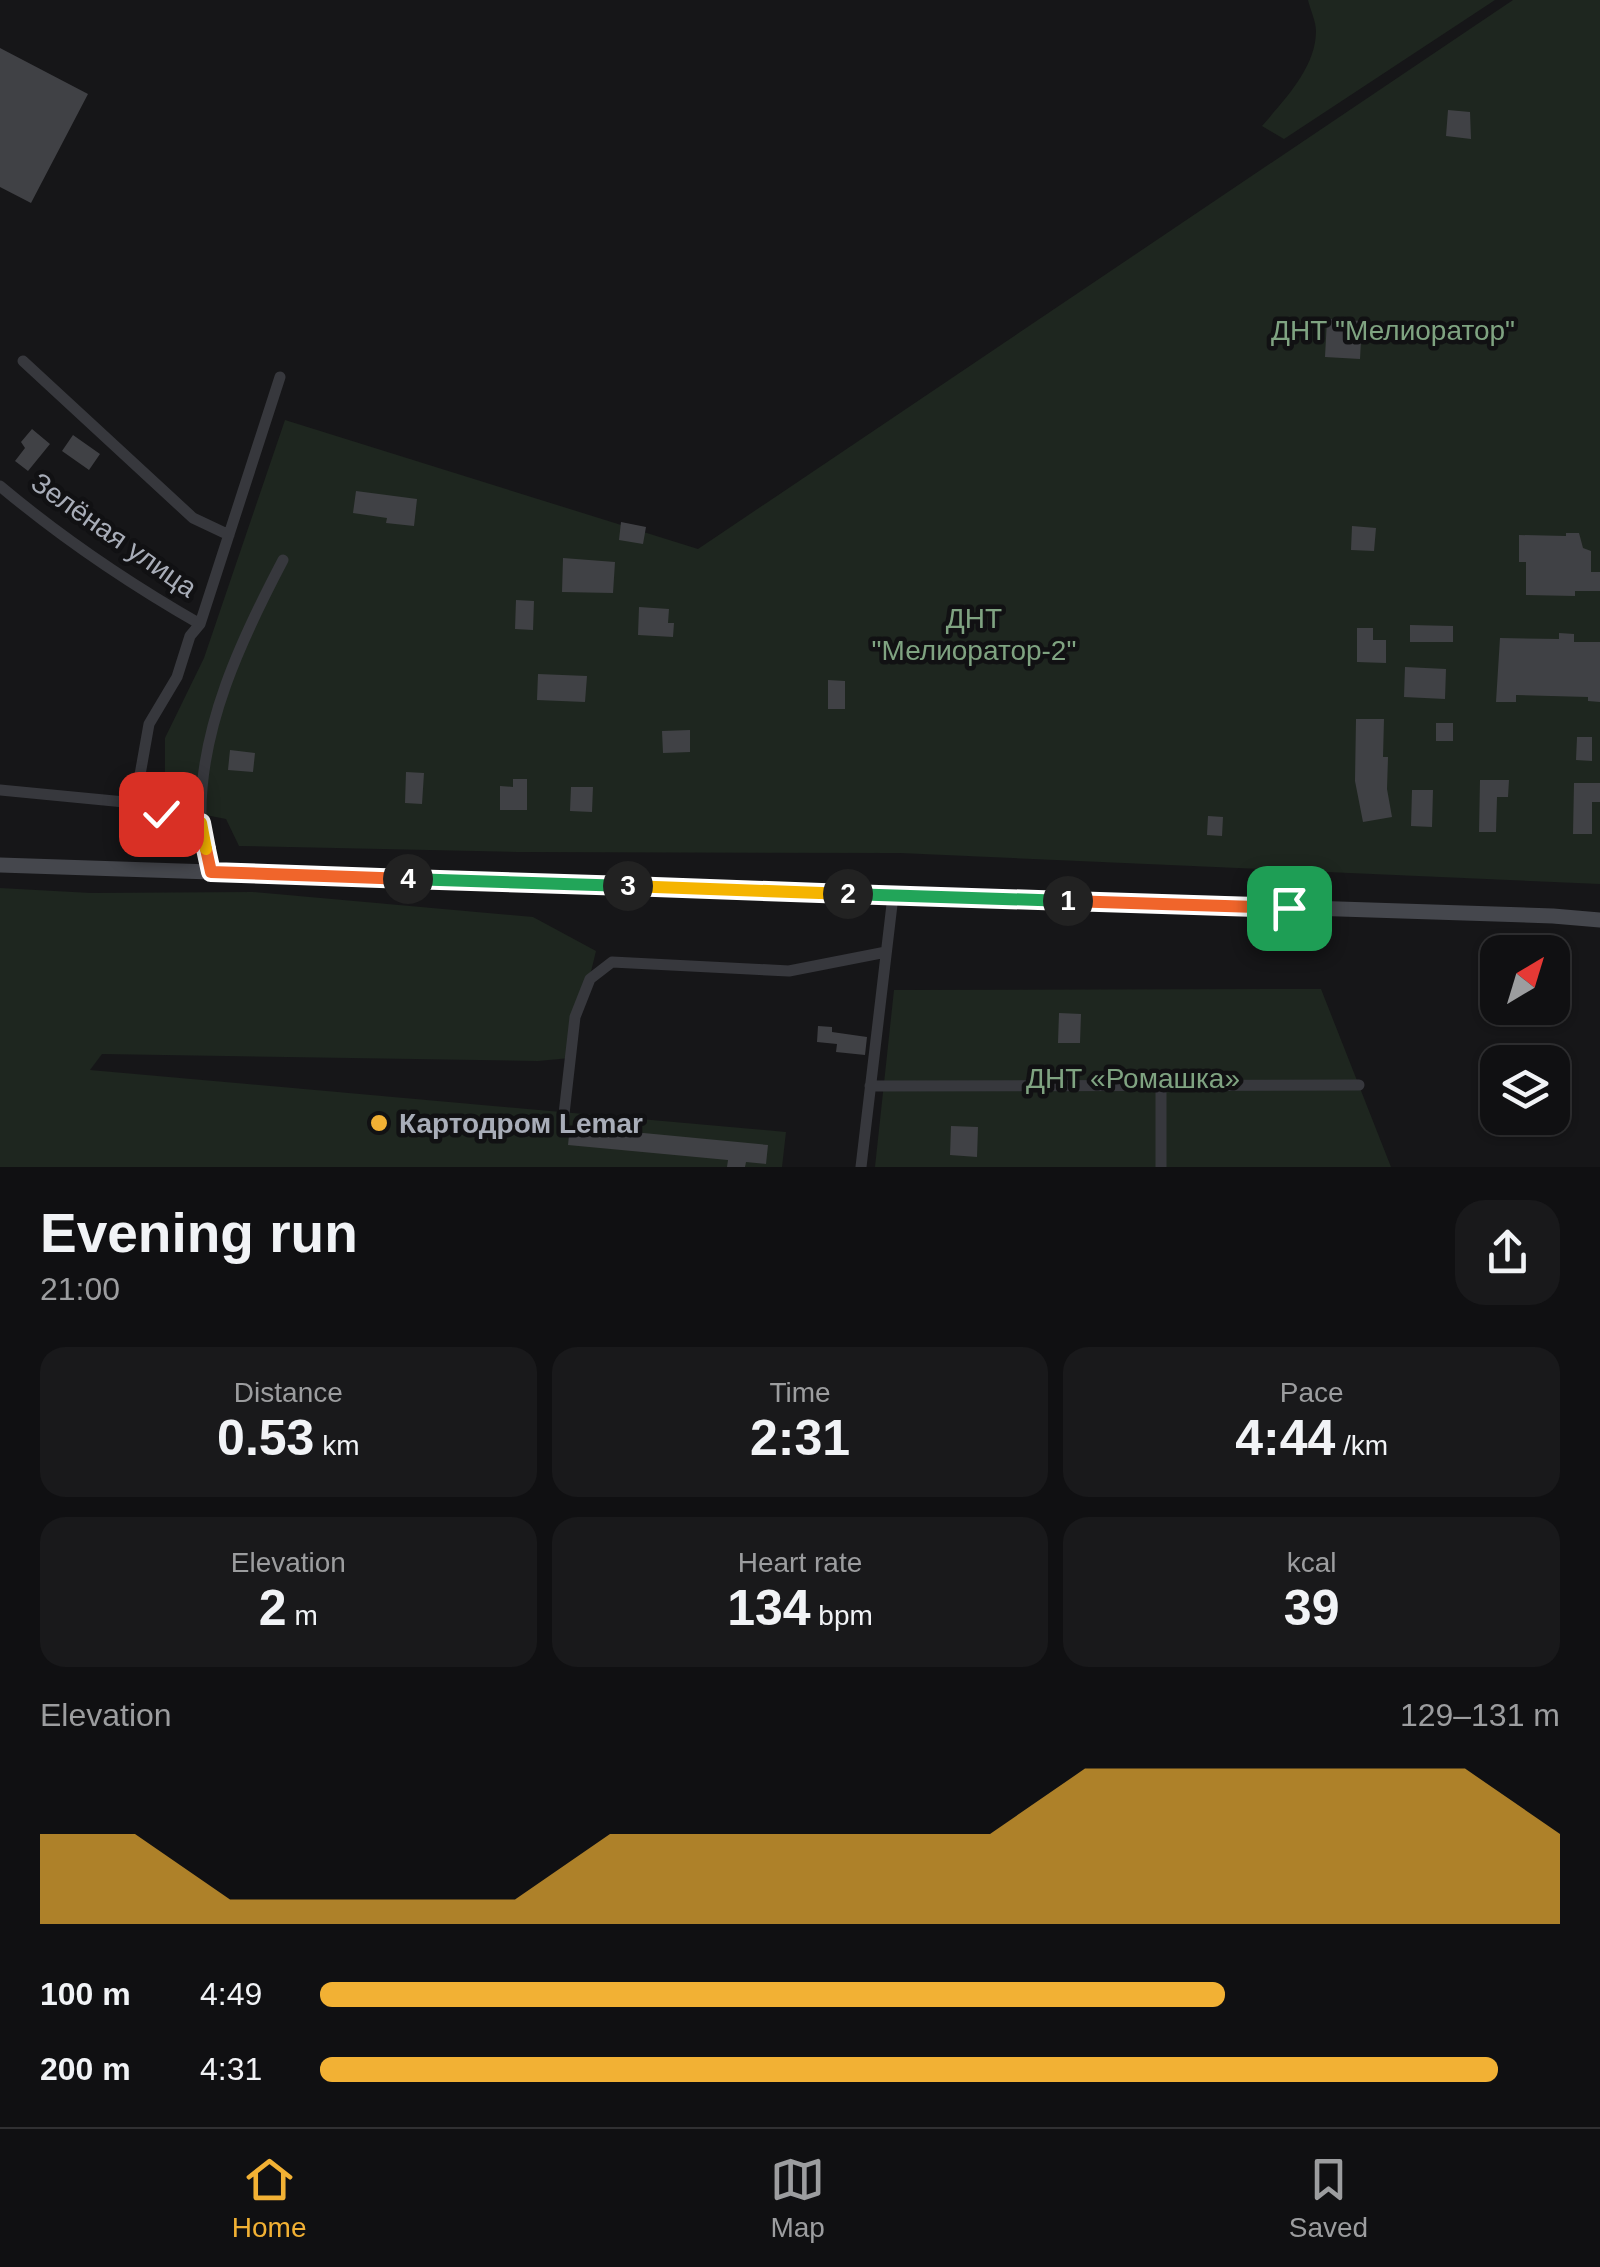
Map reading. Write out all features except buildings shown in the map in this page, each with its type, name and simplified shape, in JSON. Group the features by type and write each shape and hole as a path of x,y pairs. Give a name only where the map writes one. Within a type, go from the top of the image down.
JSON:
{"main road":[{"path":"0,865 1600,920"}],"street":[{"path":"23,361 193,518 229,536"},
{"path":"134,803 149,724 176,677 190,636 200,624 280,377"},
{"name":"Зелёная улица","path":"0,486 112,569 200,624"},
{"path":"211,872 201,823 202,768 251,620 283,560"},
{"path":"0,790 134,803 201,823"},
{"path":"861,1167 892,896"},
{"path":"564,1114 575,1017 590,979 612,962 790,971 886,952"},
{"path":"870,1086 1359,1085"},
{"path":"1161,1167 1162,1086"}],"green space":[{"path":"1308,0 1495,0 1284,139 1262,126 1297,83 1311,58 1316,31"},
{"name":"ДНТ \"Мелиоратор-2\"","path":"1513,0 1600,0 1600,884 900,853 517,852 239,846 226,819 165,807 165,738 204,658 285,420 698,549"},
{"path":"0,888 91,893 253,892 533,917 596,951 570,1058 538,1061 102,1054 90,1070 786,1132 782,1167 0,1167"},
{"name":"ДНТ «Ромашка»","path":"1321,989 1391,1167 875,1167 894,990"}],"place":[{"name":"Картодром Lemar","path":"379,1123"}],"route":[{"path":"161,814 201,823 211,872 1289,908"}],"park label":[{"name":"ДНТ \"Мелиоратор\"","path":"1393,330"}]}
